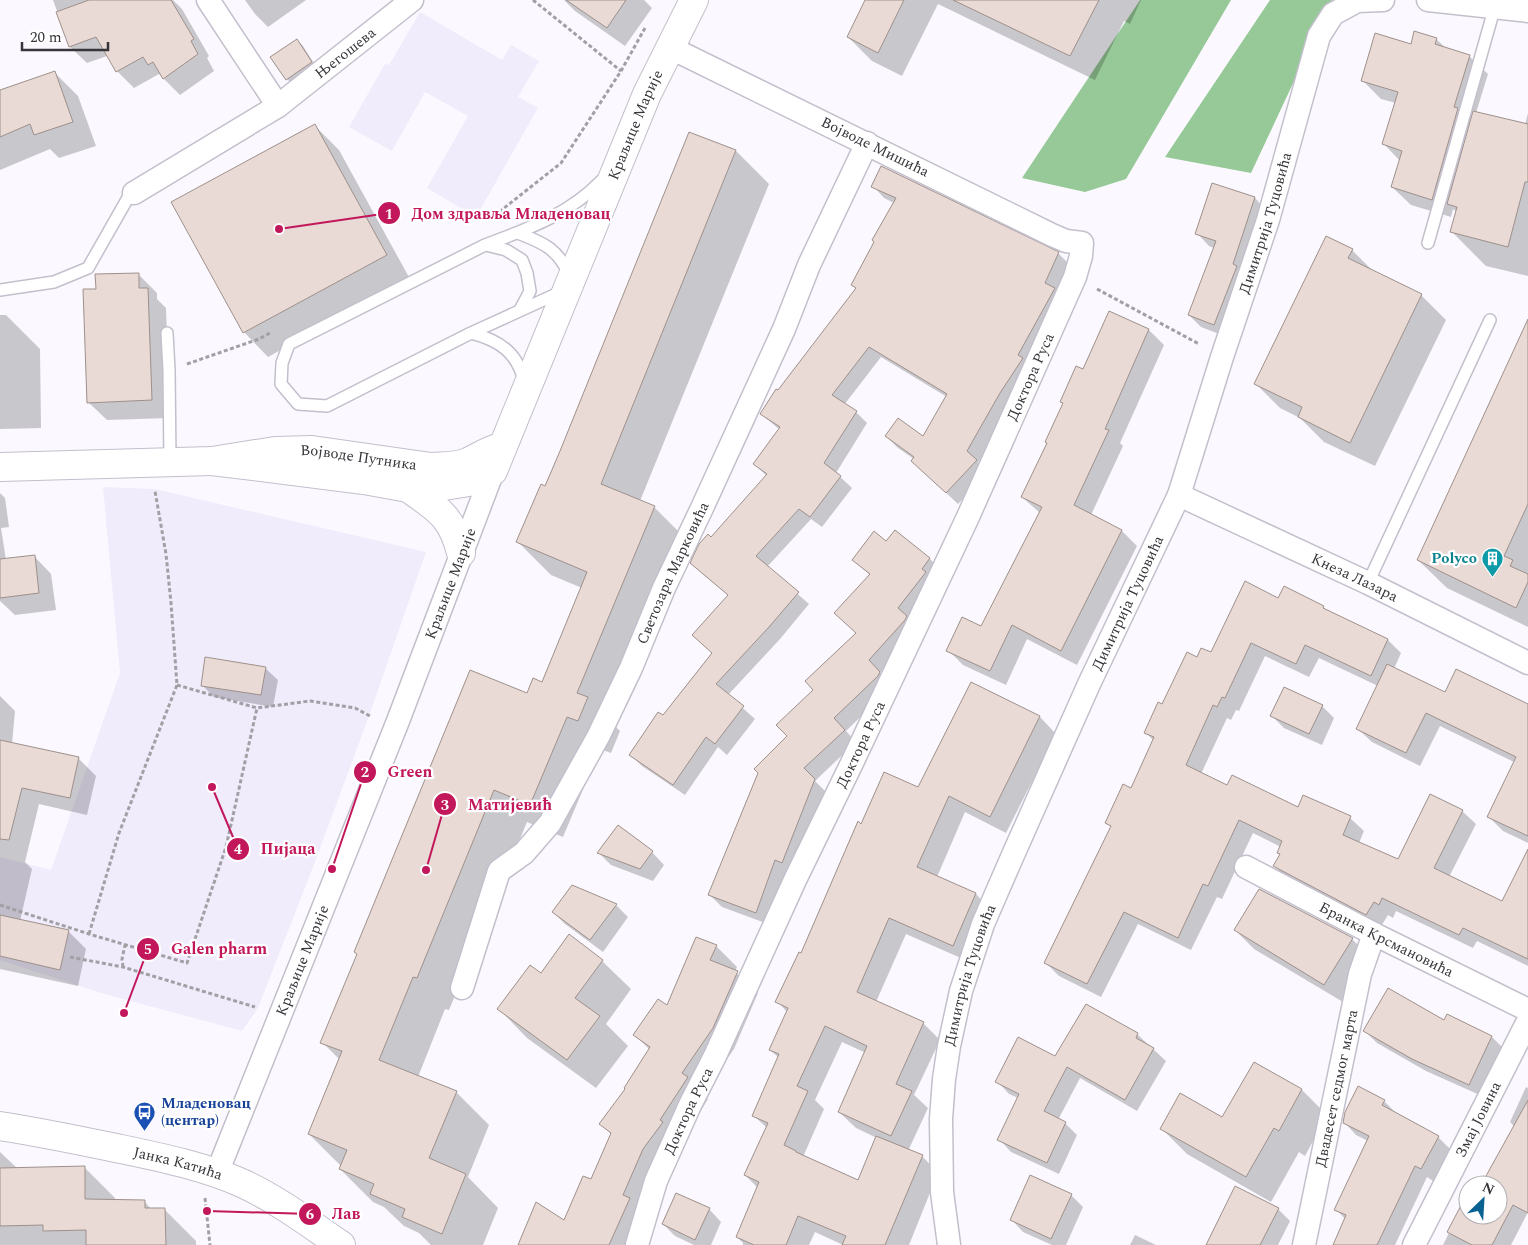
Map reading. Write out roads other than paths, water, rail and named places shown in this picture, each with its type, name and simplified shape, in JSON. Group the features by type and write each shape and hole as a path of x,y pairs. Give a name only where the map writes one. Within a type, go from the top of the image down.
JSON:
{"street":[{"path":"208,0 278,106"},
{"name":"Његошева","path":"134,193 278,106 412,0"},
{"name":"Краљице Марије","path":"209,1170 281,1014 398,721 497,459 647,94 694,0"},
{"name":"Димитрија Туцовића","path":"949,1245 942,1192 941,1120 944,1079 961,991 983,924 1089,684 1179,495 1222,357 1268,220 1319,36 1333,14 1357,2 1383,0"},
{"path":"1428,0 1528,11"},
{"name":"Војводе Мишића","path":"669,47 1052,235 1066,241 1082,243"},
{"name":"Светозара Марковића","path":"462,988 499,871 524,853 550,824 598,737 631,668 664,588 784,329 808,264 867,143"},
{"name":"Доктора Руса","path":"637,1245 656,1181 795,880 852,765 967,519 1074,277 1081,256 1082,243"},
{"name":"Војводе Путника","path":"0,467 212,461 364,480 408,488 444,486 469,482 497,459 487,451 468,462 451,466 431,467 312,450 275,450 212,461"},
{"path":"408,488 444,515 453,527 462,553"},
{"name":"Кнеза Лазара","path":"1179,495 1368,583 1528,663"},
{"name":"Бранка Крсмановића","path":"1246,867 1374,934 1528,1010"},
{"name":"Двадесет седмог марта","path":"1304,1245 1360,974 1374,934"},
{"name":"Змај Јовина","path":"1414,1245 1528,1021"},
{"name":"Јанка Катића","path":"0,1126 126,1150 209,1170 245,1185 277,1202 341,1245"}],"lane":[{"path":"1428,243 1495,6"},
{"path":"518,233 536,240 551,249 564,261 570,284 327,406 298,404 282,384 282,363 289,344 485,245 518,233 571,208 588,195 619,162"},
{"path":"0,290 54,282 88,268 129,196 134,193"},
{"path":"485,245 506,250 522,260 527,273 530,292 520,310"},
{"path":"1368,583 1490,320"},
{"path":"162,462 169,370 167,333"},
{"path":"471,333 501,344 514,358 522,372 526,390"}],"place":[{"name":"Дом здравља Младеновац","path":"279,229"},
{"name":"Polyco","path":"1493,577"},
{"name":"Пијаца","path":"212,787"},
{"name":"Green","path":"332,869"},
{"name":"Матијевић","path":"426,870"},
{"name":"Galen pharm","path":"124,1013"},
{"name":"Младеновац (центар)","path":"145,1131"},
{"name":"Лав","path":"207,1211"}]}
